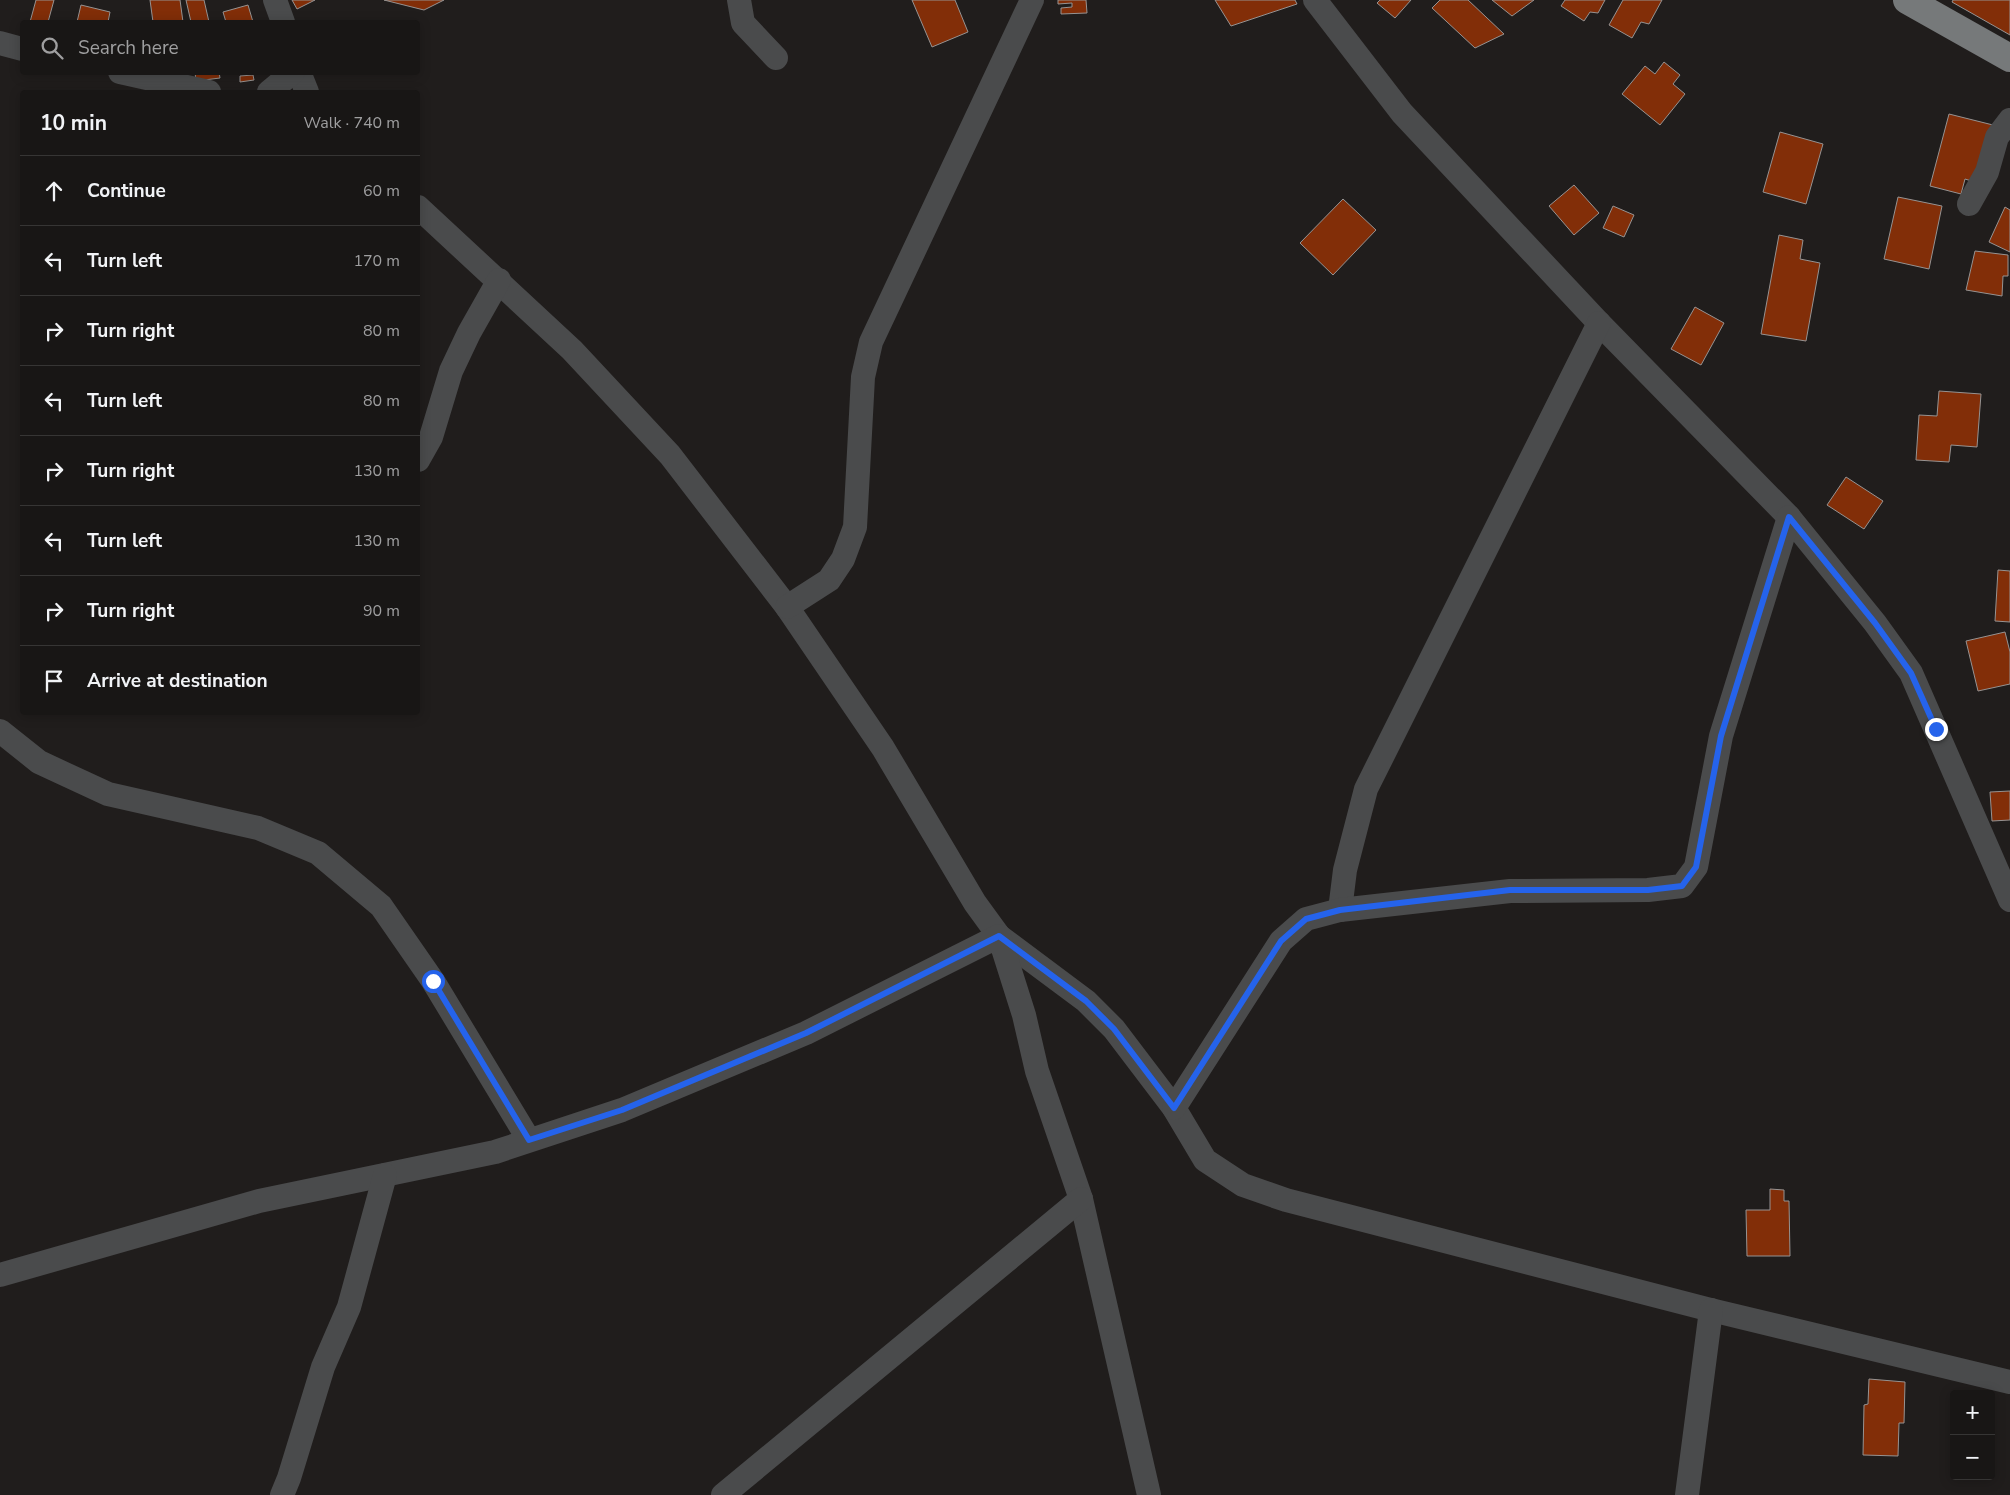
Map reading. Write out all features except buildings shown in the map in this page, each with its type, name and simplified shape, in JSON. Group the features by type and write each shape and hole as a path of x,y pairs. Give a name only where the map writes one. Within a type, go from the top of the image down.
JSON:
{"main road":[{"path":"1907,0 2010,58"}],"street":[{"path":"275,0 282,20"},
{"path":"739,0 743,23 776,58"},
{"path":"787,608 829,580 843,559 855,526 863,377 870,342 1032,0"},
{"path":"1315,0 1402,113 1598,323 1789,517 1875,623 1911,673 2010,900"},
{"path":"0,43 20,48"},
{"path":"133,75 200,90"},
{"path":"271,90 289,75"},
{"path":"300,75 306,90"},
{"path":"1969,204 1987,172 1997,137 2010,120"},
{"path":"420,209 499,280 572,350 670,455 787,608 883,748 975,903 999,936 1086,1001 1114,1029 1174,1108 1205,1160 1243,1185 1286,1200 1711,1310 2010,1382"},
{"path":"420,456 431,437 448,380 462,348 499,280"},
{"path":"1340,910 1345,870 1366,789 1598,323"},
{"path":"1174,1108 1281,941 1306,919 1340,910 1510,890 1648,890 1682,886 1696,867 1721,736 1789,517"},
{"path":"0,731 39,762 108,794 258,828 318,853 381,906 433,981 529,1140"},
{"path":"0,1275 259,1202 495,1152 622,1110 806,1033 999,936"},
{"path":"999,936 1024,1015 1037,1071 1081,1200 1150,1495"},
{"path":"282,1495 290,1478 323,1367 349,1307 385,1175"},
{"path":"723,1495 1081,1200"},
{"path":"1687,1495 1711,1310"}],"route":[{"path":"433,981 529,1140 622,1110 806,1033 999,936 1051,977 1086,1001 1114,1029 1174,1108 1281,941 1306,919 1340,910 1510,890 1648,890 1682,886 1696,867 1721,736 1789,517 1875,623 1911,673 1936,729"}]}
